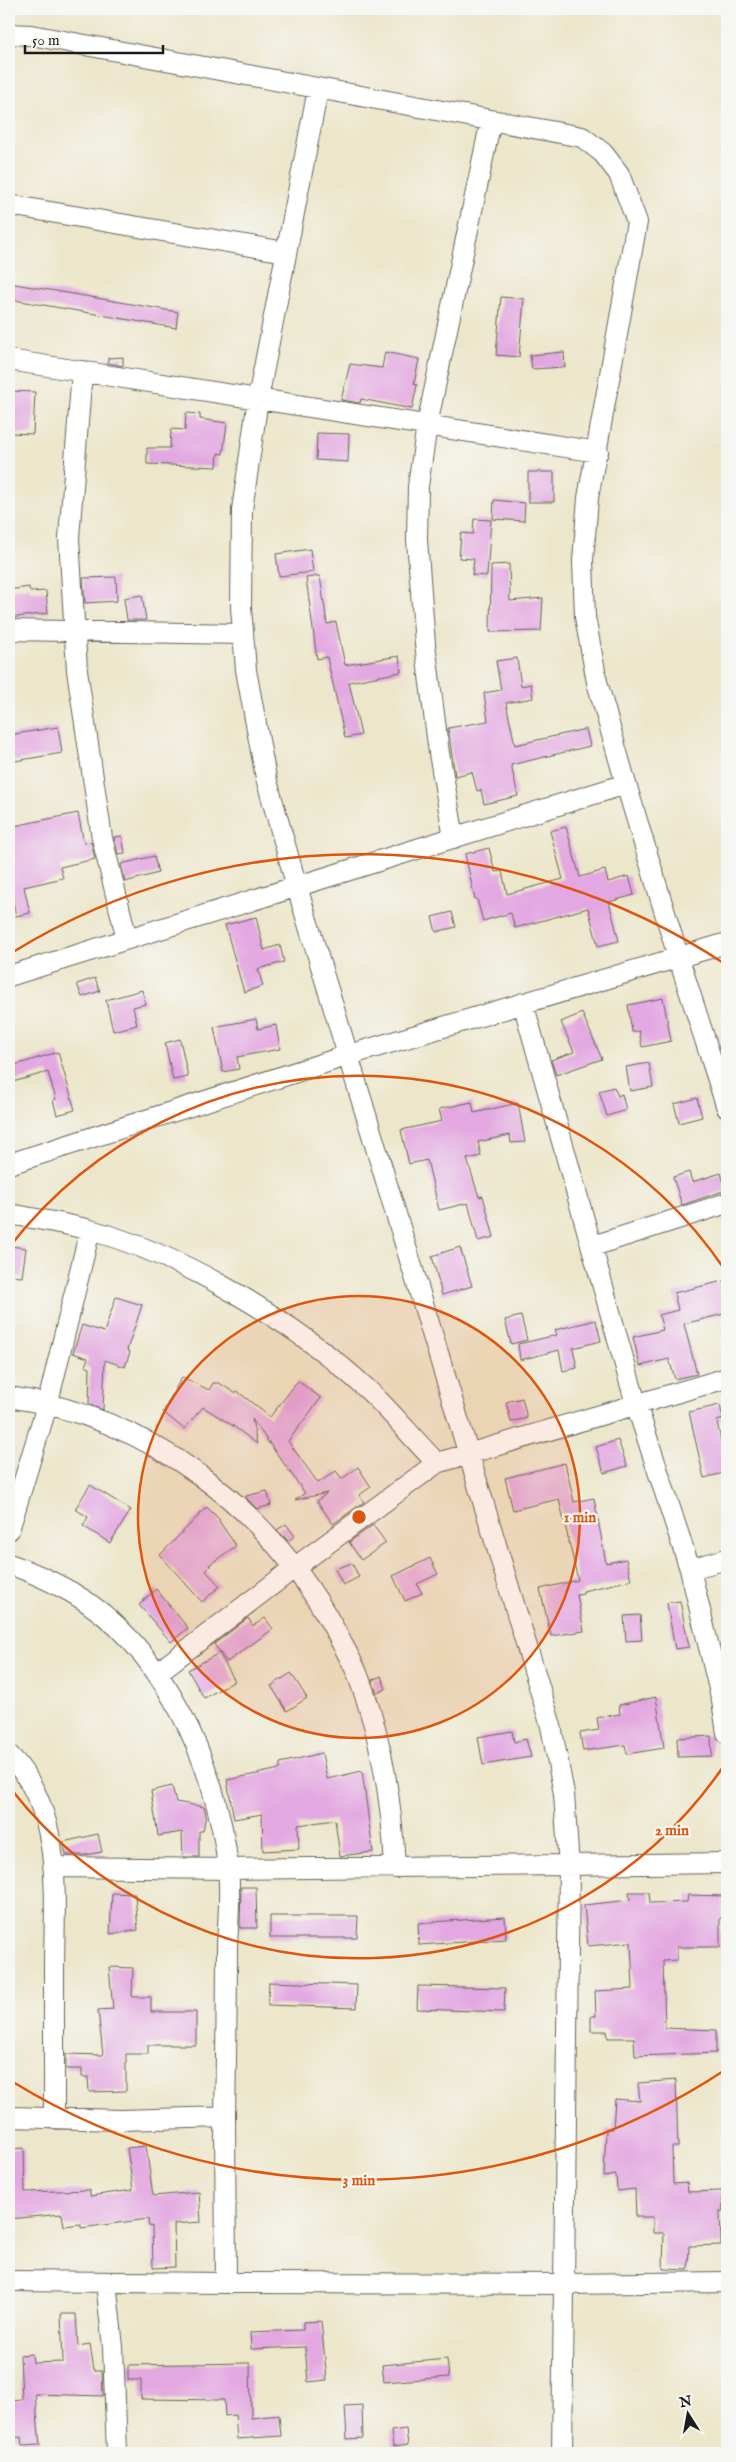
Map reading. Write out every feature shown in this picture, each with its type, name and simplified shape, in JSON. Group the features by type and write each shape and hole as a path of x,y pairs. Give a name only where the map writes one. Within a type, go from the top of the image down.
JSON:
{"street":[{"path":"9,34 31,35 582,137 603,152 619,174 637,222 598,452 588,498 583,561 585,617 597,682 626,784 678,956 727,1108"},
{"path":"318,89 258,399 242,510 241,607 246,670 266,778 297,887 468,1456 552,1726 564,1794 570,1867 562,2453"},
{"path":"454,838 439,754 425,644 417,540 418,486 427,426 491,120"},
{"path":"9,205 286,252"},
{"path":"9,360 598,452"},
{"path":"82,371 69,538 77,670 102,838 127,939"},
{"path":"9,630 243,634"},
{"path":"9,976 626,784"},
{"path":"9,1164 349,1055 727,943"},
{"path":"523,1003 636,1404 690,1569 725,1700 727,1733"},
{"path":"593,1246 727,1203"},
{"path":"9,1214 90,1230 172,1260 243,1297 308,1342 367,1389 437,1463"},
{"path":"9,1530 48,1402 90,1230"},
{"path":"157,1674 294,1568 437,1463 468,1456 727,1378"},
{"path":"9,1397 48,1402 94,1418 148,1441 196,1471 238,1506 294,1568 311,1590 356,1671 376,1732 393,1828 395,1868"},
{"path":"690,1569 727,1559"},
{"path":"9,1564 72,1592 125,1635 157,1674 179,1708 206,1769 221,1824 228,1869 225,2118 226,2283"},
{"path":"9,1755 18,1764 34,1790 46,1822 55,1867 54,2119"},
{"path":"55,1867 228,1869 570,1867 727,1863"},
{"path":"9,2117 54,2119 225,2118"},
{"path":"9,2281 564,2284 727,2282"},
{"path":"106,2282 113,2347 117,2453"}],"building":[{"path":"9,283 178,312 176,328 9,299"},
{"path":"501,297 524,299 519,357 496,355"},
{"path":"385,352 419,359 414,384 417,385 412,409 361,399 360,403 341,400 350,364 382,368"},
{"path":"564,352 565,367 532,369 530,355"},
{"path":"123,357 123,366 108,363 108,358"},
{"path":"9,391 35,392 33,434 9,433"},
{"path":"186,413 200,414 200,419 227,423 223,454 218,453 217,467 147,464 147,448 170,448 171,429 185,430"},
{"path":"317,433 349,434 348,462 316,460"},
{"path":"528,472 554,472 554,502 528,502"},
{"path":"494,500 525,503 524,521 493,519"},
{"path":"474,519 491,520 487,576 472,575 474,559 459,558 461,533 473,534"},
{"path":"310,549 313,572 279,576 276,554"},
{"path":"509,564 510,601 543,598 541,631 490,632 491,565"},
{"path":"320,576 327,624 336,622 345,665 399,656 401,672 349,682 361,735 345,738 327,657 317,659 306,578"},
{"path":"116,577 117,601 85,603 83,578"},
{"path":"29,587 30,592 46,591 48,613 9,618 9,590"},
{"path":"142,595 146,620 127,620 124,598"},
{"path":"517,658 521,686 531,684 533,698 506,703 515,745 586,729 590,746 511,765 518,796 484,804 481,790 477,791 472,772 455,776 448,728 488,721 484,693 501,690 496,661"},
{"path":"58,727 62,753 9,762 9,735"},
{"path":"78,813 84,843 91,842 95,859 60,867 63,878 24,887 30,913 16,916 9,883 9,827"},
{"path":"566,827 580,877 605,870 608,882 629,876 634,895 609,902 619,941 598,946 588,908 515,928 511,913 483,921 477,899 475,899 465,854 489,848 495,872 502,871 507,894 563,879 550,831"},
{"path":"122,836 125,853 118,854 114,837"},
{"path":"154,856 158,873 125,882 121,864"},
{"path":"452,912 456,927 436,932 432,917"},
{"path":"256,917 264,950 280,945 284,962 258,969 263,986 244,992 225,925"},
{"path":"95,978 100,991 82,997 77,984"},
{"path":"142,990 146,1004 133,1007 137,1025 113,1031 106,1000"},
{"path":"663,998 671,1041 642,1047 639,1031 632,1032 628,1005"},
{"path":"582,1013 602,1059 556,1075 551,1060 574,1052 561,1022"},
{"path":"256,1019 258,1029 276,1025 280,1049 237,1057 239,1069 223,1072 214,1027"},
{"path":"180,1039 188,1077 173,1080 165,1043"},
{"path":"58,1052 75,1110 57,1115 53,1100 56,1099 48,1072 9,1083 9,1067"},
{"path":"649,1063 653,1087 630,1091 626,1067"},
{"path":"614,1087 618,1096 622,1094 626,1110 607,1116 599,1091"},
{"path":"697,1098 702,1117 679,1123 674,1104"},
{"path":"472,1102 474,1113 518,1103 525,1142 511,1143 510,1135 478,1142 481,1156 467,1159 479,1197 483,1196 494,1237 478,1241 468,1203 439,1210 427,1160 409,1164 401,1130 442,1121 439,1109"},
{"path":"689,1172 692,1182 721,1173 726,1190 682,1205 673,1177"},
{"path":"10,1246 26,1248 22,1277 9,1276"},
{"path":"460,1247 472,1286 442,1295 432,1256"},
{"path":"727,1280 727,1313 684,1324 697,1374 675,1379 669,1359 640,1366 633,1337 663,1330 659,1315 678,1310 674,1293"},
{"path":"116,1297 142,1305 127,1350 130,1352 125,1367 105,1360 103,1410 89,1405 90,1368 85,1366 88,1358 73,1353 82,1325 104,1332"},
{"path":"521,1316 527,1340 511,1344 505,1320"},
{"path":"596,1320 601,1341 573,1348 577,1368 563,1371 559,1350 520,1360 518,1344 557,1335 555,1330"},
{"path":"182,1377 209,1390 213,1383 219,1383 235,1393 237,1391 270,1417 298,1381 321,1398 288,1441 318,1483 336,1471 342,1479 358,1467 371,1487 359,1495 364,1502 333,1524 317,1501 327,1493 295,1500 305,1493 252,1419 257,1444 232,1425 203,1407 184,1429 163,1412"},
{"path":"522,1398 527,1418 511,1422 506,1402"},
{"path":"720,1405 723,1419 717,1421 727,1472 704,1478 689,1412"},
{"path":"618,1440 627,1466 604,1473 596,1447"},
{"path":"565,1463 574,1502 594,1498 606,1563 626,1559 631,1580 583,1591 583,1594 577,1595 584,1631 551,1636 540,1589 578,1580 559,1499 513,1510 505,1478"},
{"path":"90,1485 131,1510 110,1543 83,1526 88,1517 75,1509"},
{"path":"267,1491 271,1505 257,1509 246,1496"},
{"path":"207,1507 220,1520 236,1546 209,1565 210,1567 206,1571 220,1586 202,1602 160,1555"},
{"path":"286,1524 295,1536 288,1541 277,1530"},
{"path":"373,1525 386,1543 361,1560 349,1542"},
{"path":"430,1558 438,1574 417,1584 422,1593 405,1601 393,1576"},
{"path":"352,1563 359,1577 343,1585 335,1569"},
{"path":"156,1589 188,1628 171,1642 139,1605"},
{"path":"680,1601 689,1647 675,1649 667,1603"},
{"path":"640,1615 642,1640 626,1641 624,1616"},
{"path":"248,1618 253,1626 265,1618 273,1629 227,1662 214,1644"},
{"path":"219,1653 235,1681 204,1698 188,1670"},
{"path":"291,1673 307,1698 287,1711 271,1686"},
{"path":"381,1676 386,1689 377,1693 372,1680"},
{"path":"656,1697 664,1748 627,1754 625,1745 583,1751 580,1733 599,1730 597,1718 620,1714 619,1705"},
{"path":"512,1731 514,1742 526,1739 531,1757 483,1765 478,1737"},
{"path":"711,1736 712,1756 678,1757 677,1738"},
{"path":"322,1753 327,1779 362,1771 373,1852 340,1856 335,1820 298,1825 299,1849 263,1851 262,1814 234,1819 227,1780 280,1769 280,1763"},
{"path":"172,1786 176,1802 204,1807 206,1814 203,1831 199,1831 199,1857 183,1857 182,1832 158,1836 151,1791"},
{"path":"98,1834 102,1852 85,1855 66,1855 63,1842"},
{"path":"241,1887 256,1887 257,1928 240,1928"},
{"path":"629,1892 649,1892 650,1903 687,1902 688,1895 722,1896 723,1918 720,1918 720,1947 677,1947 677,1960 663,1961 665,2028 716,2030 716,2053 635,2056 634,2038 608,2038 607,2031 591,2031 591,2016 596,2016 595,1991 633,1989 631,1942 588,1946 584,1905 630,1900"},
{"path":"112,1893 135,1894 138,1930 110,1934"},
{"path":"270,1916 358,1916 357,1938 270,1938"},
{"path":"505,1917 506,1939 419,1945 418,1923"},
{"path":"109,1967 133,1968 132,1997 151,1997 151,2012 196,2012 196,2045 148,2045 148,2054 126,2054 126,2091 89,2092 88,2077 82,2077 82,2069 66,2069 66,2054 103,2055 98,2010 113,2009"},
{"path":"269,1982 357,1985 356,2008 268,2005"},
{"path":"418,1986 505,1988 504,2012 417,2009"},
{"path":"676,2080 678,2147 672,2147 673,2184 687,2183 688,2192 722,2191 723,2211 720,2211 721,2245 689,2246 688,2270 663,2269 664,2233 653,2233 653,2217 636,2217 635,2189 617,2191 616,2175 604,2177 606,2129 613,2129 615,2099 640,2101 638,2083"},
{"path":"146,2146 153,2196 199,2192 201,2222 174,2224 175,2267 153,2268 152,2226 149,2227 148,2219 81,2228 81,2224 64,2226 62,2214 9,2219 9,2149 24,2148 25,2192 90,2190 90,2196 133,2190 127,2148"},
{"path":"61,2314 76,2314 78,2346 90,2344 94,2370 102,2370 103,2396 35,2394 40,2445 22,2446 21,2437 10,2438 9,2425 9,2401 22,2400 20,2355 32,2354 33,2363 63,2362"},
{"path":"321,2321 327,2380 308,2382 305,2347 251,2349 250,2332 303,2330 303,2322"},
{"path":"447,2359 449,2377 384,2382 382,2365"},
{"path":"250,2363 251,2418 279,2415 281,2436 237,2439 235,2415 225,2416 224,2400 141,2399 141,2380 128,2380 128,2365"},
{"path":"362,2405 363,2438 347,2439 345,2406"},
{"path":"406,2429 408,2445 393,2447 391,2431"}]}
